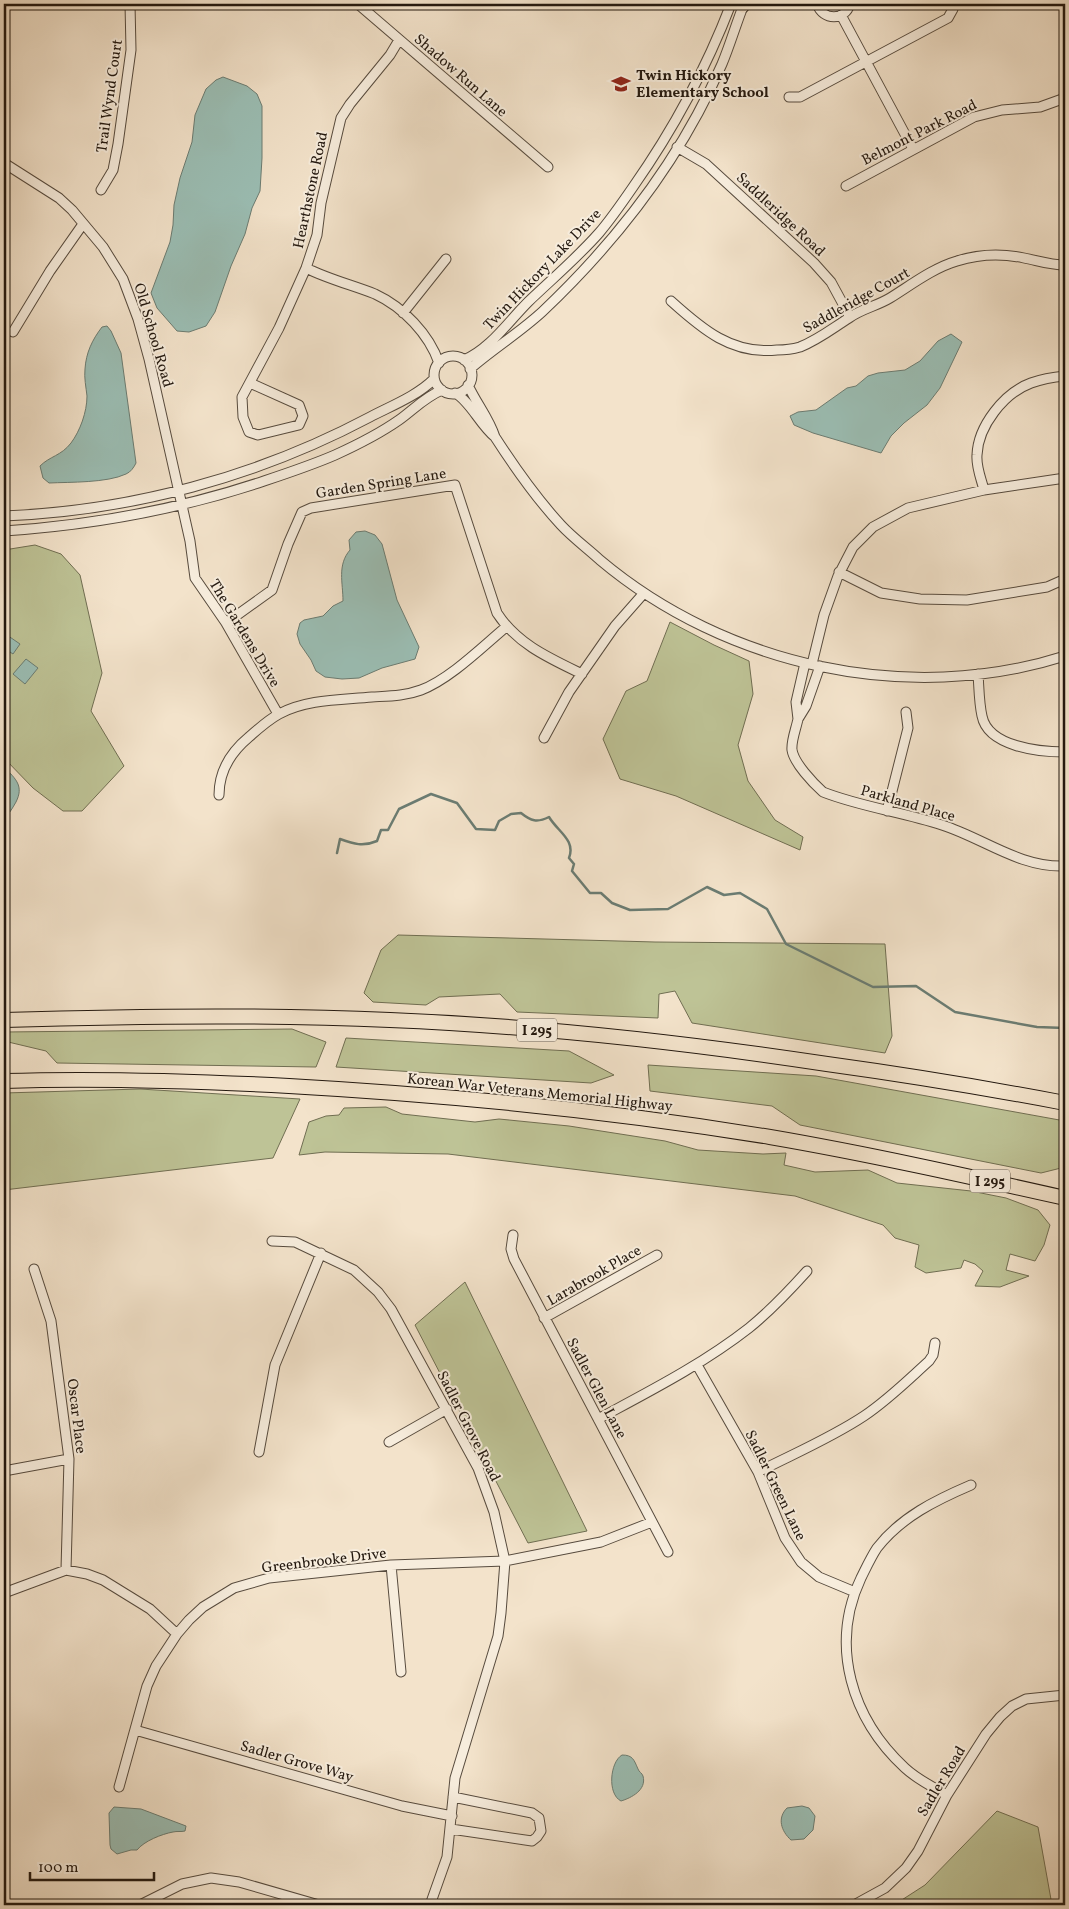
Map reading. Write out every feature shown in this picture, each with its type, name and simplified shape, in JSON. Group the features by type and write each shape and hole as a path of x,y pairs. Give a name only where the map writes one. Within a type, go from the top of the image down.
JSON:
{"highway":[{"name":"I 295","path":"4,1020 272,1016 442,1023 571,1032 743,1051 987,1088 1065,1104"},
{"name":"Korean War Veterans Memorial Highway","path":"4,1081 231,1083 353,1090 524,1104 624,1116 781,1139 1065,1198"}],"street":[{"name":"Trail Wynd Court","path":"101,190 113,170 118,144 131,50 130,4"},
{"name":"Shadow Run Lane","path":"358,4 548,166"},
{"path":"817,4 821,12 831,17 842,15 850,4"},
{"name":"Twin Hickory Lake Drive","path":"470,369 526,327 586,268 633,212 695,118 722,64 741,5"},
{"name":"Twin Hickory Lake Drive","path":"464,360 478,352 491,341 531,299 580,253 609,221 653,158 680,114 741,5"},
{"path":"789,97 800,97 948,18 953,9"},
{"path":"842,15 913,149"},
{"name":"Hearthstone Road","path":"250,383 299,405 303,416 299,425 258,435 249,432 242,417 242,397 279,328 306,268 317,235 321,203 341,118 390,55 399,40"},
{"name":"Belmont Park Road","path":"846,186 974,118 988,113 1040,107 1065,98"},
{"name":"Saddleridge Road","path":"677,147 706,164 814,263 831,282 850,316"},
{"name":"Old School Road","path":"4,163 58,198 103,246 123,279 149,359 182,506"},
{"path":"12,332 50,271 83,224"},
{"name":"Saddleridge Court","path":"671,301 715,337 729,344 753,350 768,351 799,347 824,335 850,316 880,305 926,276 956,261 977,256 1000,255 1026,258 1050,265 1065,265"},
{"path":"403,313 446,259"},
{"path":"306,268 375,295 403,313 432,346 447,357"},
{"path":"432,346 432,351 438,363"},
{"path":"455,394 464,390 468,385 470,369 464,360 453,356 447,357 438,363 434,373 434,379 438,386 442,390 462,397 482,425 495,437 531,490 562,525 621,577 692,622 720,634 812,664 867,674 901,677 943,677 978,674 1024,667 1065,656"},
{"path":"984,490 978,468 977,454 988,422 998,408 1012,394 1029,384 1049,378 1065,376"},
{"path":"4,516 112,504 178,491 241,473 325,440 404,400 434,379"},
{"path":"468,385 476,402 489,421 495,437"},
{"path":"4,531 105,520 182,506 226,494 333,456 397,421 442,390"},
{"path":"812,664 824,615 839,572 853,547 873,527 908,508 984,490 1065,478"},
{"name":"Garden Spring Lane","path":"226,623 272,590 302,512 311,508 455,485 497,613 506,627 527,645 582,674"},
{"name":"The Gardens Drive","path":"182,506 196,578 226,623 278,714"},
{"path":"839,572 881,594 920,599 968,600 1047,587 1065,579"},
{"path":"544,738 568,692 615,626 644,593"},
{"path":"219,795 219,782 222,772 236,750 258,729 278,714 296,706 319,702 402,695 421,690 441,680 506,627"},
{"name":"Parkland Place","path":"798,719 806,706 812,664"},
{"name":"Parkland Place","path":"812,664 796,702 798,719 792,749 794,757 823,792 944,825 1022,859 1065,866"},
{"path":"978,674 982,717 991,733 1025,748 1065,752"},
{"path":"887,811 908,728 906,712"},
{"name":"Sadler Glen Lane","path":"513,1235 511,1249 514,1259 668,1552"},
{"name":"Sadler Grove Road","path":"272,1241 295,1242 321,1253 354,1270 378,1292 391,1309 447,1409 478,1468 494,1512 505,1561 502,1613 498,1636 455,1778 446,1857 430,1905"},
{"path":"259,1452 275,1365 321,1253"},
{"name":"Larabrook Place","path":"544,1318 657,1255"},
{"name":"Oscar Place","path":"34,1269 51,1321 69,1459 66,1570"},
{"path":"598,1419 696,1365 749,1328 768,1312 807,1272"},
{"path":"758,1472 864,1416 929,1361 933,1355 935,1343"},
{"name":"Sadler Green Lane","path":"696,1365 758,1472 785,1538 801,1562 819,1577 854,1592"},
{"path":"389,1442 447,1409"},
{"path":"4,1471 69,1459"},
{"path":"947,1795 917,1778 885,1747 858,1703 851,1681 846,1635 854,1592 878,1548 912,1515 936,1500 971,1485"},
{"name":"Greenbrooke Drive","path":"119,1787 147,1686 156,1666 177,1634 203,1607 234,1588 269,1578 391,1565 505,1561 601,1542 652,1522"},
{"path":"391,1565 401,1672"},
{"path":"4,1593 66,1570 87,1574 103,1580 150,1609 177,1634"},
{"name":"Sadler Road","path":"854,1905 885,1888 906,1868 918,1851 947,1795 986,1734 1000,1717 1012,1706 1026,1699 1065,1695"},
{"name":"Sadler Grove Way","path":"135,1730 402,1806 452,1816"},
{"path":"450,1829 532,1840 538,1837 541,1831 539,1818 532,1813 453,1797"},
{"path":"140,1905 182,1884 211,1878 238,1882 309,1904 319,1905"}],"green space":[{"path":"35,545 61,554 80,575 102,673 91,711 124,766 82,811 63,811 33,788 4,758 4,550"},
{"path":"670,622 749,661 753,694 738,745 748,781 775,820 803,837 800,850 676,796 620,779 603,739 626,691 647,681"},
{"path":"398,935 655,942 885,944 892,1036 885,1053 692,1023 675,991 659,994 658,1018 517,1012 500,994 439,997 426,1005 373,1002 364,993 381,950"},
{"path":"292,1029 326,1042 316,1067 57,1063 46,1051 4,1041 4,1032"},
{"path":"346,1038 569,1051 614,1075 591,1083 336,1067"},
{"path":"648,1065 816,1076 1065,1121 1065,1167 1041,1173 800,1125 772,1106 650,1091"},
{"path":"140,1089 300,1099 273,1158 4,1190 4,1093"},
{"path":"386,1107 402,1114 475,1122 499,1119 569,1126 665,1141 698,1150 763,1154 786,1153 784,1165 815,1172 868,1170 897,1183 971,1191 1006,1198 1038,1210 1050,1225 1044,1245 1035,1261 1010,1254 1006,1270 1029,1276 1000,1287 975,1286 983,1271 975,1264 964,1260 961,1268 926,1273 915,1267 919,1245 895,1238 883,1225 795,1196 448,1154 325,1152 299,1155 309,1122 326,1116 339,1115 344,1108"},
{"path":"465,1282 587,1531 528,1543 415,1325"},
{"path":"997,1811 1038,1827 1052,1905 894,1905 925,1885"}],"water":[{"path":"223,77 247,86 257,94 262,106 260,191 252,208 245,234 231,266 215,312 206,326 189,332 177,331 157,308 151,293 170,242 174,205 180,178 192,142 195,115 206,89 216,80"},
{"path":"107,326 121,353 136,463 128,473 118,477 88,482 49,483 43,478 40,466 67,447 77,433 87,402 85,376 90,347 102,327"},
{"path":"951,334 962,342 940,388 927,405 891,436 881,453 813,433 794,425 790,416 798,412 816,410 847,388 856,386 868,376 905,370 920,361 938,341"},
{"path":"365,531 375,535 382,544 397,600 419,647 415,659 382,668 359,678 325,677 316,671 300,644 297,634 300,623 304,620 323,616 333,606 343,601 342,568 343,562 350,550 349,540 356,532"},
{"path":"4,633 20,644 13,654 7,650 4,654"},
{"path":"26,659 38,668 25,684 13,674"},
{"path":"4,767 18,783 19,791 16,802 4,819"},
{"path":"622,1755 633,1759 638,1770 643,1775 644,1781 637,1793 621,1801 614,1792 612,1778 615,1764"},
{"path":"802,1806 809,1808 815,1816 813,1830 804,1839 791,1840 783,1829 782,1816 787,1808"},
{"path":"114,1807 141,1809 186,1826 185,1831 164,1834 149,1841 137,1850 117,1854 111,1849 110,1845 109,1813"}],"waterway":[{"path":"337,853 340,839 358,844 377,841 381,830 388,830 399,809 431,794 457,803 476,829 495,830 499,821 511,814 521,813 534,820 549,817 568,841 571,852 569,858 574,864 572,871 590,893 601,893 612,903 630,910 668,909 707,887 724,895 740,893 767,909 786,944 873,987 916,986 955,1012 1037,1027 1065,1028"}],"place":[{"name":"Twin Hickory Elementary School","path":"621,84"}]}
